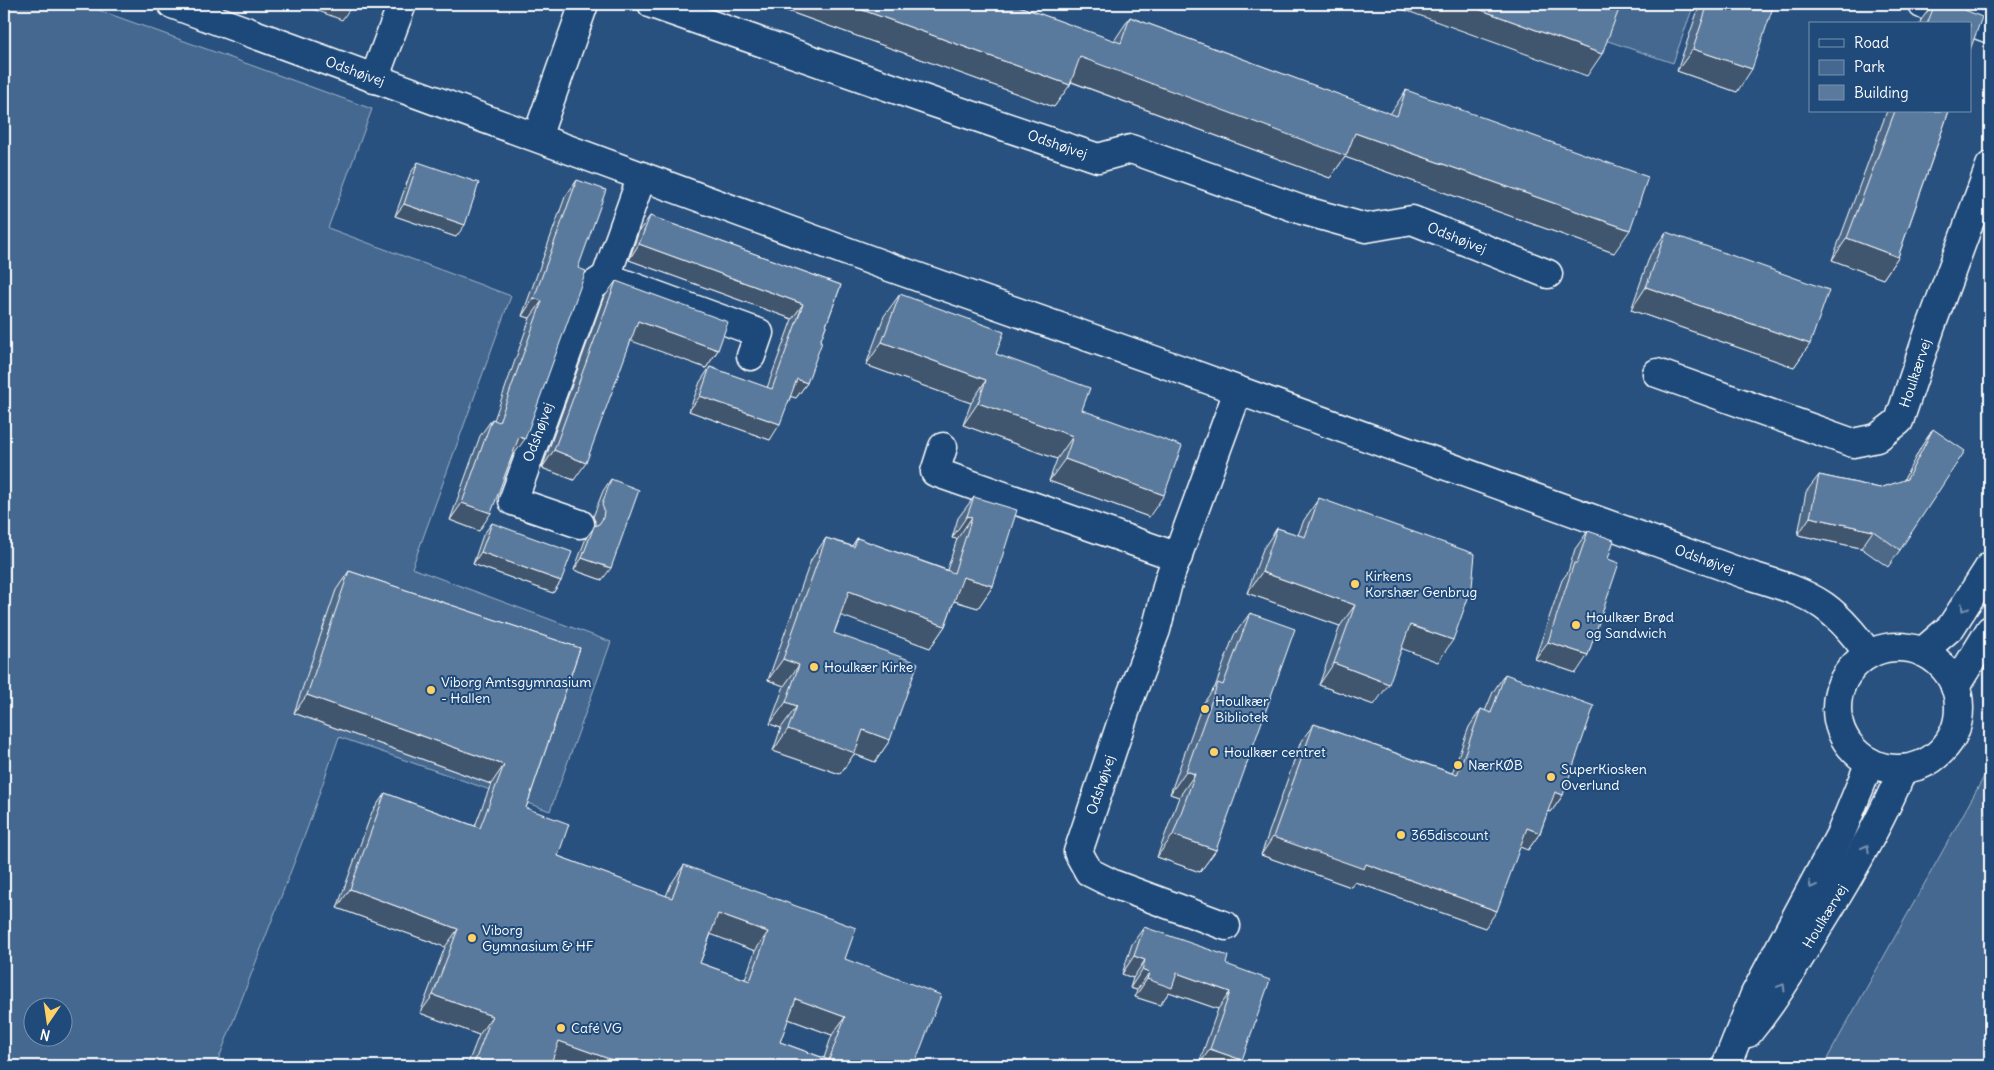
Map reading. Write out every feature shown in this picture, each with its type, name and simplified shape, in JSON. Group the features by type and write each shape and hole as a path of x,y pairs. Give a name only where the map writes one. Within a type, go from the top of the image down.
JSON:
{"street":[{"name":"Odshøjvej","path":"172,4 642,176 1745,574 1784,586 1824,605 1848,627 1869,654"},
{"path":"374,79 402,4"},
{"path":"537,137 584,4"},
{"name":"Odshøjvej","path":"652,4 1098,158 1131,149 1302,210 1366,228 1412,220 1548,274"},
{"path":"1922,4 1971,22"},
{"path":"1972,22 1990,29"},
{"name":"Houlkærvej","path":"1657,374 1853,443 1877,438 1899,421 1990,166"},
{"name":"Odshøjvej","path":"580,524 513,501 591,287 606,277 642,176"},
{"path":"606,277 759,333 751,356"},
{"name":"Odshøjvej","path":"1226,926 1113,884 1089,872 1078,852 1128,703 1156,630 1170,579 1238,391"},
{"path":"943,447 935,472 1178,556"},
{"path":"1922,652 1951,628 1990,566"},
{"path":"1955,686 1990,630"},
{"path":"1886,648 1904,648 1922,652 1936,660 1947,672 1955,686 1959,713 1950,741 1928,761 1916,766 1903,769 1886,768 1870,762 1850,746 1842,732 1838,717 1837,700 1842,685 1853,667 1869,654 1886,648"},
{"name":"Houlkærvej","path":"1729,1060 1755,994 1841,833 1870,762"},
{"name":"Houlkærvej","path":"1729,1060 1773,1002 1865,850 1890,801 1903,769"}],"green space":[{"path":"4,4 82,4 372,109 328,228 511,296 412,568 611,642 550,811 339,737 307,829 216,1066 4,1066"},
{"path":"1612,4 1694,4 1673,63 1605,40"},
{"path":"1990,766 1989,1066 1823,1066"}],"building":[{"path":"846,4 1013,4 1121,43 1130,17 1397,116 1406,90 1648,177 1630,230 1355,133 1346,156 1080,57 1070,85"},
{"path":"1465,4 1621,4 1602,54"},
{"path":"1708,4 1774,4 1752,69 1693,49"},
{"path":"1935,4 1953,4 1966,8 1965,10 1982,17 1972,44 1972,22 1928,22"},
{"path":"1895,112 1949,112 1898,257 1847,238"},
{"path":"418,162 479,183 465,225 404,204"},
{"path":"577,180 606,190 578,268 586,271 525,439 519,437 491,513 462,503 492,419 499,422 542,301 534,298"},
{"path":"650,216 841,285 807,383 797,379 780,424 700,396 710,367 772,389 803,304 639,244"},
{"path":"1666,232 1829,290 1810,344 1646,287"},
{"path":"616,281 728,322 718,350 638,321 586,463 554,450"},
{"path":"900,294 1004,332 996,354 1090,388 1082,410 1182,446 1164,495 1065,459 1073,436 978,403 986,380 882,342"},
{"path":"1933,429 1965,451 1900,550 1873,531 1810,517 1819,475 1880,488 1907,479"},
{"path":"611,479 639,490 611,568 582,558 594,526 599,524 603,518 604,510 602,505"},
{"path":"974,497 1017,510 993,586 963,577 945,626 849,591 834,633 918,663 890,740 863,730 855,753 788,729 797,706 786,702 799,665 783,659 826,538 854,547 857,538 954,573 972,517 967,516"},
{"name":"Kirkens Korshær Genbrug","path":"1319,498 1475,554 1472,587 1453,640 1410,625 1389,684 1334,663 1355,605 1262,572 1277,528 1305,537"},
{"path":"492,523 572,552 561,581 481,552"},
{"path":"1588,531 1614,540 1608,559 1619,563 1588,655 1548,642 1574,563 1577,563"},
{"path":"349,571 580,648 526,808 569,824 558,856 672,898 684,865 856,928 845,959 941,995 914,1066 629,1066 559,1041 550,1066 473,1066 492,1016 433,995 458,929 350,889 385,793 480,828 504,765 307,695","holes":["718,914 768,932 750,981 700,963","796,999 845,1017 829,1060 780,1042"]},
{"name":"Houlkær centret","path":"1250,613 1295,629 1216,850 1173,835 1195,774 1186,771 1218,683 1223,685"},
{"path":"1505,674 1594,706 1563,795 1555,792 1540,833 1527,828 1497,911 1366,864 1364,869 1273,837 1314,724 1457,775 1481,709 1491,713"},
{"path":"1144,927 1228,956 1226,964 1270,980 1242,1060 1210,1049 1230,992 1177,973 1172,988 1147,979 1149,973 1142,970 1145,960 1134,956"}],"place":[{"name":"Kirkens Korshær Genbrug","path":"1355,584"},
{"name":"Houlkær Brød og Sandwich","path":"1576,625"},
{"name":"Houlkær Kirke","path":"814,667"},
{"name":"Viborg Amtsgymnasium - Hallen","path":"431,690"},
{"name":"Houlkær Bibliotek","path":"1205,709"},
{"name":"Houlkær centret","path":"1214,752"},
{"name":"NærKØB","path":"1458,765"},
{"name":"SuperKiosken Overlund","path":"1551,777"},
{"name":"365discount","path":"1401,835"},
{"name":"Viborg Gymnasium & HF","path":"472,938"},
{"name":"Café VG","path":"561,1028"}]}
